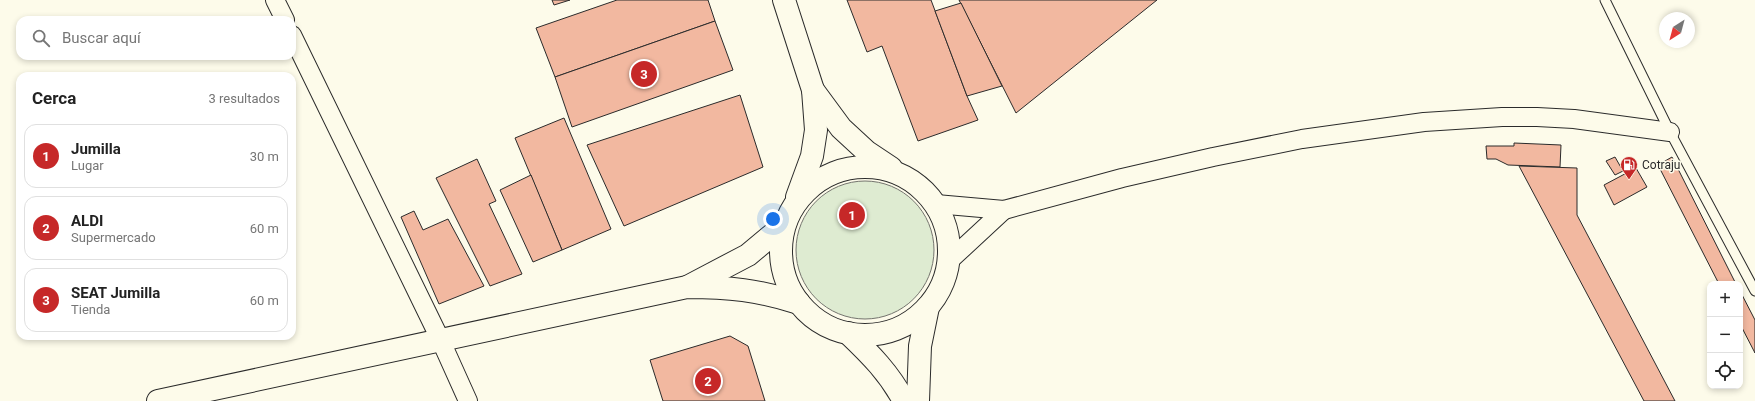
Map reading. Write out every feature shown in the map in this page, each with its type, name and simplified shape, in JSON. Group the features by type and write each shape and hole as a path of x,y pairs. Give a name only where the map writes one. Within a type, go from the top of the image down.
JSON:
{"main road":[{"path":"784,0 814,90 816,130 812,156 796,201 784,225 780,252 785,280 799,303 813,317 829,327 848,333 877,334 905,325 928,307 940,289 950,260 946,228 936,204 915,183 867,152 841,128 814,90"},
{"path":"796,201 817,181 843,169 871,166 899,174"},
{"path":"687,287 748,255 784,225"},
{"path":"159,401 687,287 742,289 773,294 799,303"},
{"path":"918,401 920,346 928,307"},
{"path":"848,333 875,359 894,382 904,401"}],"street":[{"path":"275,0 283,16"},
{"path":"296,43 441,341 468,401"},
{"path":"936,204 1004,210 1122,178 1213,157 1302,139 1424,122 1502,117 1537,117 1581,120 1670,132"},
{"path":"950,260 1004,210"}],"lane":[{"path":"1605,0 1670,132 1755,291"}],"green space":[{"path":"872,181 898,189 909,196 919,206 929,224 933,236 933,264 926,283 919,294 909,304 898,311 879,318 858,319 832,311 821,304 811,294 804,283 797,264 796,243 804,217 811,206 821,196 832,189 851,182"}],"building":[{"path":"552,0 570,0 554,5"},
{"path":"617,0 708,0 715,21 555,77 536,28"},
{"path":"847,0 931,0 967,96 978,120 918,141 882,46 867,52"},
{"path":"959,0 1157,0 1016,113"},
{"path":"961,3 1002,86 967,96 935,11"},
{"path":"715,21 733,70 572,127 555,77"},
{"path":"740,95 763,167 624,226 587,145"},
{"path":"564,118 611,229 562,250 515,138"},
{"path":"1514,143 1561,145 1560,167 1508,165 1496,159 1487,159 1486,146 1514,146"},
{"path":"1615,157 1623,171 1615,175 1606,161"},
{"path":"1672,157 1734,281 1717,281 1658,165"},
{"path":"477,159 496,201 489,204 522,274 490,286 436,178"},
{"path":"1519,166 1577,168 1577,215 1675,401 1644,401"},
{"path":"1636,168 1647,187 1614,205 1604,185"},
{"path":"531,175 562,250 533,262 500,190"},
{"path":"414,211 423,230 448,219 484,286 439,304 401,217"},
{"path":"1743,297 1755,320 1755,353 1743,330"},
{"path":"730,336 748,346 765,401 663,401 650,360"}],"place":[{"name":"SEAT Jumilla","path":"644,74"},
{"name":"Cotraju","path":"1629,180"},
{"name":"Jumilla","path":"852,215"},
{"name":"ALDI","path":"708,381"}]}
